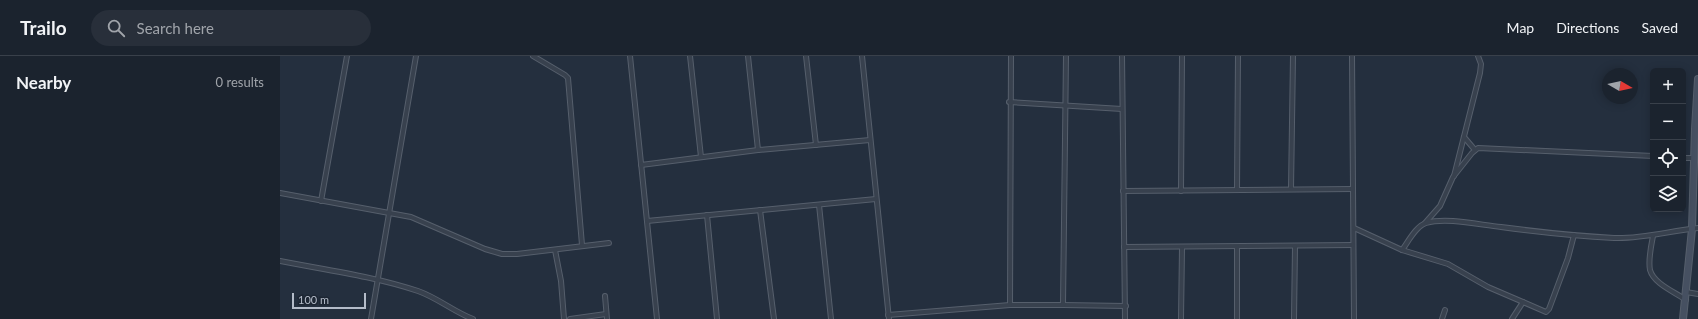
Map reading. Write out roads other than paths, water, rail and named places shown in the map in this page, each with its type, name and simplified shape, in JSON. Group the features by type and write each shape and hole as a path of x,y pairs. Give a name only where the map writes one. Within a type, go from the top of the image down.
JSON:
{"street":[{"path":"321,201 346,56"},
{"path":"371,319 416,56"},
{"path":"533,56 566,75 568,78 582,245"},
{"path":"630,56 657,319"},
{"path":"690,56 701,157"},
{"path":"748,56 758,150"},
{"path":"806,56 816,145"},
{"path":"862,56 888,317 1010,305 1126,306"},
{"path":"1010,56 1010,305"},
{"path":"1063,305 1066,56"},
{"path":"1122,56 1125,319"},
{"path":"1181,191 1182,56"},
{"path":"1237,189 1238,56"},
{"path":"1292,189 1293,56"},
{"path":"1352,56 1354,319"},
{"path":"1454,177 1457,160 1480,73 1481,64 1478,56"},
{"path":"1683,319 1695,228 1694,158 1696,145 1698,79"},
{"path":"1010,102 1065,104 1122,109"},
{"path":"1464,137 1475,150"},
{"path":"641,164 758,150 870,140"},
{"path":"1402,250 1416,231 1440,206 1454,177 1475,150 1489,148 1650,156"},
{"path":"1686,158 1694,158"},
{"path":"1123,191 1353,188"},
{"path":"280,193 411,217 494,252 511,255 582,245 609,243"},
{"path":"647,221 876,199"},
{"path":"819,205 831,319"},
{"path":"760,210 774,319"},
{"path":"707,215 717,319"},
{"path":"1425,223 1462,222 1574,235 1615,238 1653,236 1695,228"},
{"path":"1354,228 1402,250 1448,264 1488,287 1546,312 1549,309 1568,258 1574,235"},
{"path":"1653,236 1650,265 1652,275 1662,285 1686,300"},
{"path":"1124,247 1182,248 1353,245"},
{"path":"1294,319 1295,246"},
{"path":"1237,247 1237,319"},
{"path":"1181,319 1182,248"},
{"path":"555,250 561,282 564,319"},
{"path":"280,261 378,279 426,294 473,319"},
{"path":"1686,292 1698,294"},
{"path":"570,319 607,317 605,296"},
{"path":"1512,319 1523,302"},
{"path":"1442,319 1445,310"}]}
